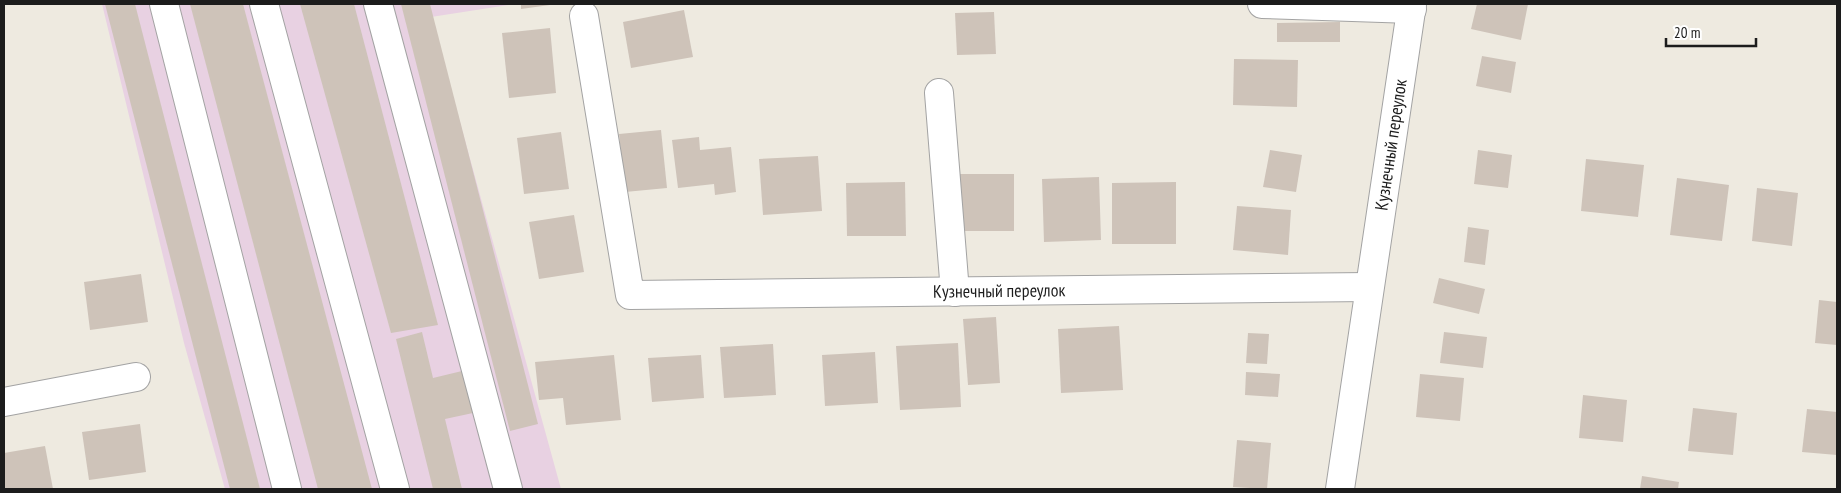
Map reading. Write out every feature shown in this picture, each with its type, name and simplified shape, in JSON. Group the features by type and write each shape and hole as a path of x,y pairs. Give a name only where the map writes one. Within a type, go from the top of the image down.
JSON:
{"street":[{"path":"164,4 287,489"},
{"path":"264,4 395,489"},
{"path":"378,4 508,489"},
{"path":"1262,4 1412,6"},
{"name":"Кузнечный переулок","path":"1340,489 1412,6"},
{"name":"Кузнечный переулок","path":"584,16 630,295 1369,287"},
{"path":"940,93 955,292"},
{"path":"4,402 136,377"}],"shaded area":[{"path":"102,4 514,4 431,17 561,489 225,489 184,343"}],"building":[{"path":"105,4 135,4 260,489 230,489"},
{"path":"190,4 243,4 372,489 318,489"},
{"path":"300,4 354,4 438,325 391,333"},
{"path":"401,4 430,4 538,424 510,431"},
{"path":"521,4 550,4 550,5 521,9"},
{"path":"1477,4 1528,4 1521,40 1471,29"},
{"path":"684,10 693,57 631,68 623,22"},
{"path":"994,12 996,54 957,55 955,13"},
{"path":"1340,22 1340,42 1277,42 1277,23"},
{"path":"550,28 556,93 509,98 502,33"},
{"path":"1482,56 1516,62 1511,93 1476,86"},
{"path":"1234,59 1298,60 1297,107 1233,105"},
{"path":"661,130 667,188 625,192 619,134"},
{"path":"561,132 569,189 524,194 517,138"},
{"path":"699,137 700,150 731,147 736,192 715,195 714,184 678,188 672,140"},
{"path":"1270,150 1302,155 1296,192 1263,187"},
{"path":"1478,150 1512,155 1508,188 1474,184"},
{"path":"818,156 822,211 763,215 759,159"},
{"path":"1586,159 1644,165 1638,217 1581,211"},
{"path":"960,174 1014,174 1014,231 960,231"},
{"path":"1099,177 1101,240 1044,242 1042,179"},
{"path":"1677,178 1729,185 1722,241 1670,235"},
{"path":"905,182 906,236 847,236 846,183"},
{"path":"1176,182 1176,244 1112,244 1112,183"},
{"path":"1757,188 1798,193 1792,246 1752,241"},
{"path":"1237,206 1291,210 1288,255 1233,250"},
{"path":"574,215 584,272 539,279 529,222"},
{"path":"1468,227 1489,230 1485,265 1464,262"},
{"path":"141,274 148,322 90,330 84,282"},
{"path":"1439,278 1485,289 1479,314 1433,303"},
{"path":"1819,300 1837,302 1837,345 1815,343"},
{"path":"996,317 1000,383 968,385 963,319"},
{"path":"1119,326 1123,390 1061,393 1058,329"},
{"path":"422,332 433,378 462,371 473,413 445,419 462,489 433,489 396,339"},
{"path":"1444,332 1487,337 1483,368 1440,363"},
{"path":"1248,333 1269,334 1267,364 1246,363"},
{"path":"958,343 961,407 900,410 896,346"},
{"path":"773,344 776,395 724,398 720,347"},
{"path":"875,352 878,403 825,406 822,355"},
{"path":"614,355 621,420 566,425 563,398 539,400 535,362"},
{"path":"701,355 704,398 652,402 648,358"},
{"path":"1246,372 1280,374 1278,397 1245,395"},
{"path":"1420,374 1464,378 1460,421 1416,417"},
{"path":"1583,395 1627,400 1623,442 1579,438"},
{"path":"1693,408 1737,413 1733,455 1688,451"},
{"path":"1807,409 1837,412 1837,455 1802,452"},
{"path":"140,424 146,472 89,480 82,432"},
{"path":"1237,440 1271,443 1267,489 1233,487"},
{"path":"45,446 53,489 4,489 4,453"},
{"path":"1642,476 1679,482 1678,489 1640,489"}]}
